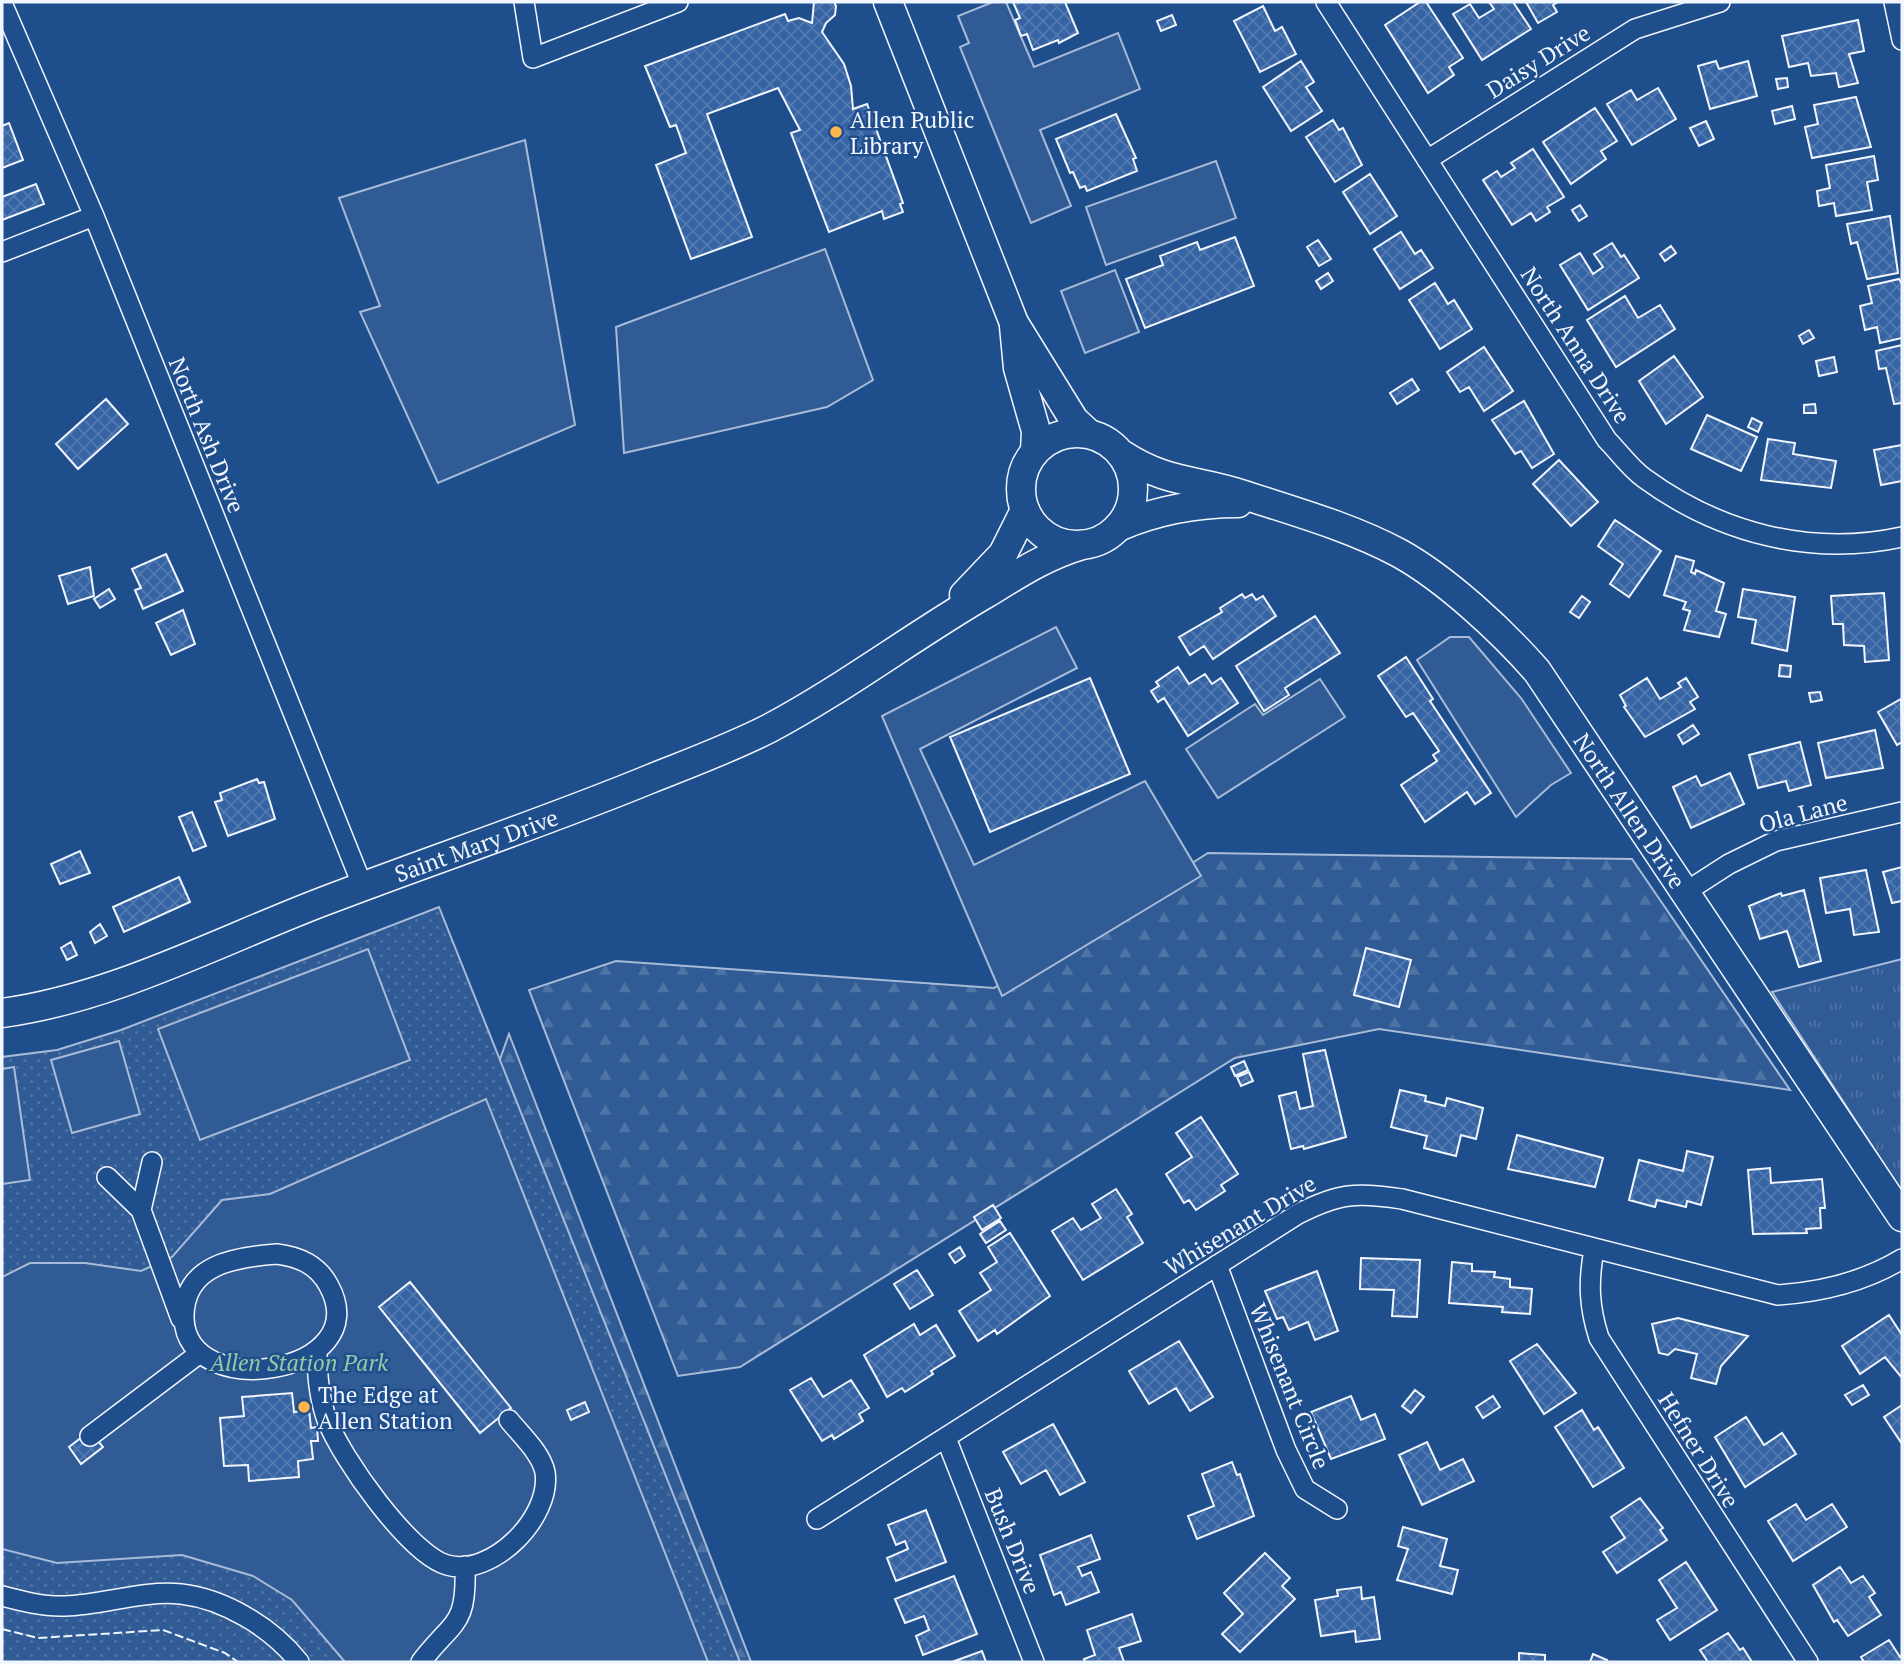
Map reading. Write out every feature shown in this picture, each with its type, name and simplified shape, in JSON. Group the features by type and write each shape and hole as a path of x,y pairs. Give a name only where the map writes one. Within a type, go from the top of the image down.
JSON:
{"street":[{"path":"524,2 533,58 678,2"},
{"path":"888,2 1014,323 1074,420 1088,433 1113,445 1123,455 1133,484 1130,507 1118,527 1095,542 1082,545 1064,544 1047,537 1034,525 1025,510 1021,479 1035,451 1036,431 1018,368 1014,323"},
{"name":"North Anna Drive","path":"1326,2 1607,440 1642,476 1689,508 1751,534 1830,545 1873,544 1902,537"},
{"name":"Daisy Drive","path":"1427,160 1635,29 1720,2"},
{"path":"1894,2 1902,40"},
{"name":"North Ash Drive","path":"2,3 94,216 363,887"},
{"path":"2,252 94,216"},
{"path":"1035,451 1060,435 1088,433"},
{"name":"North Allen Drive","path":"1123,455 1161,477 1239,493 1333,524 1401,554 1505,635 1537,671 1902,1217"},
{"name":"North Allen Drive","path":"1118,527 1146,515 1186,505 1270,503"},
{"name":"Saint Mary Drive","path":"928,628 1003,554 1025,510"},
{"name":"Saint Mary Drive","path":"2,1013 103,988 363,887 573,810 767,729 1056,552 1082,545"},
{"name":"Ola Lane","path":"1684,893 1729,864 1776,841 1902,813"},
{"path":"141,1210 152,1162"},
{"path":"107,1177 141,1210 187,1333 200,1353 213,1363 245,1368 284,1366 301,1362 317,1352 328,1339 334,1323 333,1298 323,1275 310,1263 294,1256 277,1254 231,1260 216,1264 202,1274 191,1287 185,1304 187,1333"},
{"name":"Whisenant Drive","path":"817,1519 1298,1214 1342,1195 1360,1192 1402,1199 1778,1295 1814,1292 1847,1284 1902,1259"},
{"name":"Hefner Drive","path":"1594,1250 1589,1279 1590,1311 1599,1338 1808,1662"},
{"name":"Whisenant Circle","path":"1217,1265 1286,1450 1305,1489 1337,1510"},
{"path":"317,1352 323,1406 344,1456 415,1545 430,1559 450,1566 465,1566 490,1559 528,1528 541,1508 545,1485 542,1462 509,1420"},
{"path":"90,1436 200,1353"},
{"name":"Bush Drive","path":"946,1438 1034,1662"},
{"path":"421,1662 454,1628 461,1613 466,1597 465,1566"},
{"path":"2,1589 11,1598 64,1606 128,1596 182,1594 220,1605 251,1620 271,1634 299,1662"}],"green space":[{"path":"1208,853 1632,859 1790,1090 1379,1029 1235,1058 740,1367 678,1376 529,990 616,961 994,988"},
{"name":"The Edge at Allen Station","path":"439,907 740,1662 2,1662 2,1057 57,1050 121,1030"},
{"path":"1902,959 1902,1192 1772,992"},
{"path":"509,1034 751,1662 708,1662 486,1099"}],"shaded area":[{"path":"993,2 1006,2 1034,67 1118,33 1140,89 1040,130 1071,206 1031,223 960,47 969,43 958,16"},
{"path":"525,140 575,425 438,483 360,312 380,306 339,198"},
{"path":"1216,161 1236,218 1106,265 1086,207"},
{"path":"825,249 873,380 827,407 624,453 616,327"},
{"path":"1115,270 1139,332 1085,353 1061,291"},
{"path":"1056,627 1077,668 920,749 974,865 1145,781 1201,876 1002,996 882,716"},
{"path":"1450,637 1469,637 1521,698 1571,773 1551,785 1516,817 1417,660"},
{"path":"1320,679 1345,717 1218,798 1186,749 1255,704 1263,715"},
{"path":"368,949 410,1060 200,1140 158,1029"},
{"path":"119,1041 140,1114 72,1133 51,1060"},
{"path":"14,1067 30,1180 2,1184 2,1069"},
{"name":"The Edge at Allen Station","path":"486,1099 708,1662 345,1662 292,1600 253,1576 182,1555 57,1563 2,1549 2,1277 30,1263 85,1263 141,1271 172,1257 222,1200 270,1194"}],"building":[{"name":"Allen Public Library","path":"814,2 834,2 836,6 835,15 826,23 822,32 844,64 851,86 853,109 867,104 903,203 900,204 903,212 884,219 882,211 829,232 791,133 800,130 778,88 707,114 752,237 691,259 656,165 686,153 676,125 670,127 645,66 785,14 788,21 799,18 812,23"},
{"path":"1013,2 1065,2 1078,33 1059,43 1058,40 1033,50 1027,34 1021,36 1015,20 1020,18"},
{"path":"1420,2 1426,2 1463,58 1449,67 1454,75 1428,93 1385,25"},
{"path":"1489,2 1513,2 1531,29 1482,60 1453,14 1470,4 1479,18 1494,9"},
{"path":"1526,2 1558,2 1553,5 1557,12 1538,23"},
{"path":"1263,6 1275,31 1282,27 1296,54 1260,72 1234,21"},
{"path":"1172,15 1176,25 1161,31 1157,21"},
{"path":"1858,20 1864,51 1849,54 1858,83 1839,87 1836,73 1811,76 1808,63 1789,67 1782,36"},
{"path":"1301,61 1314,82 1306,87 1322,111 1291,131 1263,87"},
{"path":"1716,61 1719,69 1748,61 1757,96 1710,109 1698,66"},
{"path":"1787,78 1788,87 1778,89 1776,79"},
{"path":"1658,88 1676,119 1632,145 1607,104 1631,90 1637,100"},
{"path":"1856,97 1871,147 1812,158 1805,127 1818,124 1814,105"},
{"path":"1792,106 1795,119 1775,124 1772,111"},
{"path":"1595,108 1617,141 1601,151 1606,159 1571,184 1543,142"},
{"path":"1116,114 1136,158 1133,159 1137,171 1087,191 1085,186 1080,188 1073,172 1070,173 1056,139"},
{"path":"1333,120 1339,130 1343,128 1362,165 1335,182 1306,137"},
{"path":"1706,121 1714,139 1699,146 1690,128"},
{"path":"9,123 23,160 2,168 2,126"},
{"path":"1533,149 1564,197 1547,207 1550,212 1536,221 1531,213 1512,225 1483,180 1497,171 1501,177 1515,168 1511,163"},
{"path":"1874,156 1878,180 1867,182 1872,210 1836,216 1834,203 1819,206 1817,191 1830,188 1826,165"},
{"path":"1370,174 1397,216 1370,234 1343,192"},
{"path":"36,184 44,204 2,220 2,197"},
{"path":"1580,205 1587,216 1579,221 1572,210"},
{"path":"1890,216 1898,273 1867,279 1857,242 1851,244 1847,224"},
{"path":"1401,232 1415,254 1421,250 1433,268 1400,289 1374,249"},
{"path":"1235,237 1254,286 1145,328 1126,279 1163,265 1160,256 1197,242 1200,250"},
{"path":"1318,240 1331,259 1319,266 1307,247"},
{"path":"1612,243 1621,257 1624,255 1639,278 1588,310 1560,265 1580,253 1593,274 1603,267 1594,254"},
{"path":"1671,246 1676,253 1665,261 1660,254"},
{"path":"1328,273 1333,281 1321,289 1316,281"},
{"path":"1899,279 1902,284 1902,338 1880,343 1877,327 1865,330 1860,306 1872,303 1868,286"},
{"path":"1435,283 1448,304 1454,300 1472,329 1440,349 1409,300"},
{"path":"1625,296 1638,318 1660,305 1675,329 1616,367 1587,320"},
{"path":"1809,330 1814,338 1803,344 1799,336"},
{"path":"1902,345 1902,403 1894,404 1886,368 1879,369 1876,351"},
{"path":"1484,347 1513,391 1484,411 1469,387 1460,392 1447,372"},
{"path":"1674,356 1703,397 1666,424 1639,381"},
{"path":"1834,357 1837,372 1819,376 1816,361"},
{"path":"1412,379 1419,390 1397,404 1390,393"},
{"path":"106,399 128,424 78,469 56,444"},
{"path":"1524,401 1554,454 1532,468 1521,451 1515,454 1492,420"},
{"path":"1815,404 1816,413 1804,413 1804,405"},
{"path":"1707,415 1757,437 1741,471 1691,449"},
{"path":"1752,418 1762,423 1758,432 1748,427"},
{"path":"1768,439 1795,443 1793,454 1836,461 1831,488 1761,480"},
{"path":"1902,445 1902,481 1881,485 1874,450"},
{"path":"1559,460 1598,502 1571,526 1533,484"},
{"path":"1615,520 1661,551 1629,597 1610,584 1623,564 1598,546"},
{"path":"166,554 183,591 143,609 135,590 141,588 132,569"},
{"path":"1676,556 1694,561 1691,572 1695,574 1696,570 1724,583 1716,611 1726,614 1719,637 1684,630 1690,611 1683,609 1686,602 1664,595"},
{"path":"90,567 94,596 68,604 59,576"},
{"path":"109,589 115,599 100,608 94,599"},
{"path":"1743,589 1795,597 1787,651 1752,643 1756,620 1738,617"},
{"path":"1884,593 1889,660 1865,662 1864,646 1844,645 1843,624 1833,624 1831,596"},
{"path":"1242,594 1245,598 1252,594 1256,600 1263,596 1276,616 1213,659 1204,646 1190,655 1179,637 1222,612 1220,608"},
{"path":"1582,596 1590,602 1579,618 1570,612"},
{"path":"183,610 195,644 171,655 156,623"},
{"path":"1315,616 1340,653 1285,688 1289,695 1264,711 1236,666"},
{"path":"1406,657 1433,699 1430,701 1491,793 1475,804 1467,792 1425,822 1401,785 1437,761 1433,755 1439,751 1413,713 1406,717 1378,676"},
{"path":"1780,665 1791,666 1790,677 1779,676"},
{"path":"1178,667 1189,684 1205,674 1212,684 1221,678 1238,703 1188,736 1164,698 1158,702 1151,691 1159,686 1156,682"},
{"path":"1090,678 1130,774 990,832 950,737"},
{"path":"1647,678 1660,699 1681,687 1678,683 1686,678 1698,697 1690,702 1695,709 1645,737 1624,707 1626,706 1620,695"},
{"path":"1820,692 1822,700 1811,702 1809,693"},
{"path":"1901,699 1902,742 1897,745 1878,712"},
{"path":"1693,725 1699,734 1683,744 1678,735"},
{"path":"1875,730 1883,768 1826,778 1818,743"},
{"path":"1800,742 1811,785 1789,791 1786,781 1758,788 1749,755"},
{"path":"1730,773 1744,804 1691,828 1673,787 1696,776 1701,786"},
{"path":"257,779 259,783 264,782 275,819 228,836 215,802 222,800 220,793"},
{"path":"192,812 206,846 193,851 179,817"},
{"path":"80,851 90,873 60,884 51,864"},
{"path":"1902,867 1902,901 1892,903 1883,872"},
{"path":"1866,870 1879,932 1854,935 1850,909 1826,913 1820,878"},
{"path":"179,877 190,902 124,932 113,907"},
{"path":"1804,890 1821,961 1799,967 1787,931 1760,939 1749,906 1781,893 1782,896"},
{"path":"100,924 107,936 95,943 90,932"},
{"path":"71,942 77,955 67,960 61,948"},
{"path":"1366,948 1411,960 1399,1007 1354,995"},
{"path":"1325,1050 1346,1137 1304,1149 1303,1146 1291,1149 1279,1096 1296,1092 1300,1109 1313,1106 1303,1054"},
{"path":"1244,1061 1248,1070 1235,1076 1231,1067"},
{"path":"1249,1072 1253,1081 1241,1086 1237,1077"},
{"path":"1400,1090 1426,1096 1425,1101 1445,1106 1447,1098 1483,1108 1476,1139 1461,1135 1456,1156 1424,1148 1427,1136 1391,1127"},
{"path":"1201,1117 1238,1174 1221,1185 1225,1191 1196,1210 1189,1200 1184,1203 1166,1174 1192,1157 1176,1133"},
{"path":"1517,1135 1603,1158 1595,1187 1508,1169"},
{"path":"1687,1151 1713,1157 1701,1205 1687,1201 1686,1207 1657,1200 1655,1207 1629,1200 1639,1160 1683,1171"},
{"path":"1770,1168 1771,1183 1822,1179 1825,1208 1820,1208 1821,1228 1806,1229 1807,1233 1753,1234 1748,1170"},
{"path":"1116,1189 1132,1214 1127,1217 1143,1243 1083,1280 1052,1231 1073,1218 1081,1230 1101,1218 1092,1204"},
{"path":"993,1205 1001,1218 982,1230 974,1217"},
{"path":"1000,1221 1006,1230 986,1243 980,1234"},
{"path":"1010,1233 1050,1296 997,1334 995,1330 978,1341 959,1311 991,1290 980,1273 997,1262 988,1247"},
{"path":"960,1247 965,1256 955,1263 949,1254"},
{"path":"1361,1258 1420,1260 1417,1317 1392,1316 1394,1290 1360,1289"},
{"path":"1452,1262 1472,1264 1472,1271 1495,1272 1494,1277 1510,1279 1510,1287 1532,1289 1530,1314 1502,1312 1503,1307 1449,1303"},
{"path":"917,1270 933,1295 910,1309 894,1284"},
{"path":"1317,1271 1338,1331 1315,1340 1308,1322 1289,1330 1283,1317 1277,1319 1265,1291"},
{"path":"410,1282 511,1408 480,1433 379,1307"},
{"path":"1889,1315 1902,1335 1902,1378 1885,1357 1860,1374 1842,1346"},
{"path":"1678,1318 1748,1336 1721,1366 1716,1384 1691,1378 1697,1354 1675,1349 1668,1355 1659,1353 1652,1324"},
{"path":"914,1324 920,1335 936,1325 955,1356 905,1392 902,1388 887,1397 864,1355"},
{"path":"1179,1341 1213,1397 1190,1411 1176,1388 1149,1404 1129,1371"},
{"path":"1537,1344 1576,1393 1544,1414 1510,1361"},
{"path":"811,1378 823,1397 851,1380 869,1408 859,1414 863,1421 834,1439 832,1435 822,1441 790,1390"},
{"path":"1863,1385 1869,1395 1852,1405 1845,1395"},
{"path":"1415,1390 1424,1397 1411,1413 1402,1406"},
{"path":"292,1393 294,1412 309,1410 311,1428 317,1427 318,1441 311,1441 313,1459 298,1461 299,1477 249,1481 248,1465 224,1466 220,1418 244,1416 242,1397"},
{"path":"1351,1396 1361,1420 1375,1414 1385,1439 1331,1459 1311,1412"},
{"path":"1493,1396 1500,1407 1483,1418 1476,1407"},
{"path":"585,1402 589,1412 571,1420 567,1410"},
{"path":"1902,1405 1902,1444 1884,1417"},
{"path":"1582,1410 1594,1430 1598,1427 1624,1468 1593,1487 1555,1427"},
{"path":"1746,1417 1764,1445 1782,1433 1796,1454 1745,1487 1715,1437"},
{"path":"1053,1424 1085,1482 1060,1495 1046,1470 1021,1484 1003,1452"},
{"path":"90,1431 103,1447 81,1464 69,1447"},
{"path":"1427,1442 1440,1470 1463,1459 1474,1481 1422,1505 1399,1455"},
{"path":"1232,1462 1237,1475 1240,1474 1254,1516 1197,1539 1188,1516 1214,1506 1202,1474"},
{"path":"1640,1498 1663,1528 1660,1530 1667,1540 1617,1573 1603,1552 1625,1538 1611,1517"},
{"path":"1796,1504 1806,1520 1832,1504 1847,1527 1793,1561 1768,1521"},
{"path":"926,1510 946,1562 896,1581 887,1558 908,1549 905,1541 896,1545 888,1525"},
{"path":"1403,1527 1447,1539 1440,1566 1458,1570 1452,1594 1397,1580 1408,1549 1398,1546"},
{"path":"1091,1535 1100,1559 1078,1567 1082,1576 1091,1572 1099,1592 1066,1605 1061,1592 1054,1595 1040,1555"},
{"path":"1265,1553 1290,1578 1282,1586 1295,1599 1240,1652 1222,1634 1243,1614 1224,1593"},
{"path":"1686,1562 1717,1610 1670,1640 1657,1620 1677,1608 1659,1580"},
{"path":"1840,1567 1851,1583 1863,1576 1875,1593 1869,1597 1881,1615 1848,1636 1837,1620 1834,1622 1813,1585"},
{"path":"954,1576 977,1634 923,1655 916,1636 929,1630 924,1616 905,1623 895,1599"},
{"path":"1361,1587 1362,1599 1374,1597 1380,1639 1356,1642 1355,1631 1321,1636 1315,1600 1338,1596 1337,1590"},
{"path":"1132,1614 1141,1641 1119,1648 1124,1662 1085,1662 1084,1659 1095,1655 1087,1630"},
{"path":"1728,1633 1752,1662 1708,1662 1700,1650"},
{"path":"1889,1640 1900,1657 1902,1655 1902,1662 1864,1662 1861,1657"},
{"path":"982,1651 986,1662 952,1662"},
{"path":"1519,1653 1545,1655 1545,1662 1519,1662"},
{"path":"1593,1654 1607,1660 1606,1662 1590,1662"}],"fence":[{"path":"2,1629 38,1638 163,1630 225,1653 238,1662"}],"place":[{"name":"Allen Public Library","path":"836,132"},
{"name":"The Edge at Allen Station","path":"304,1407"}],"park label":[{"name":"Allen Station Park","path":"299,1362"}]}
